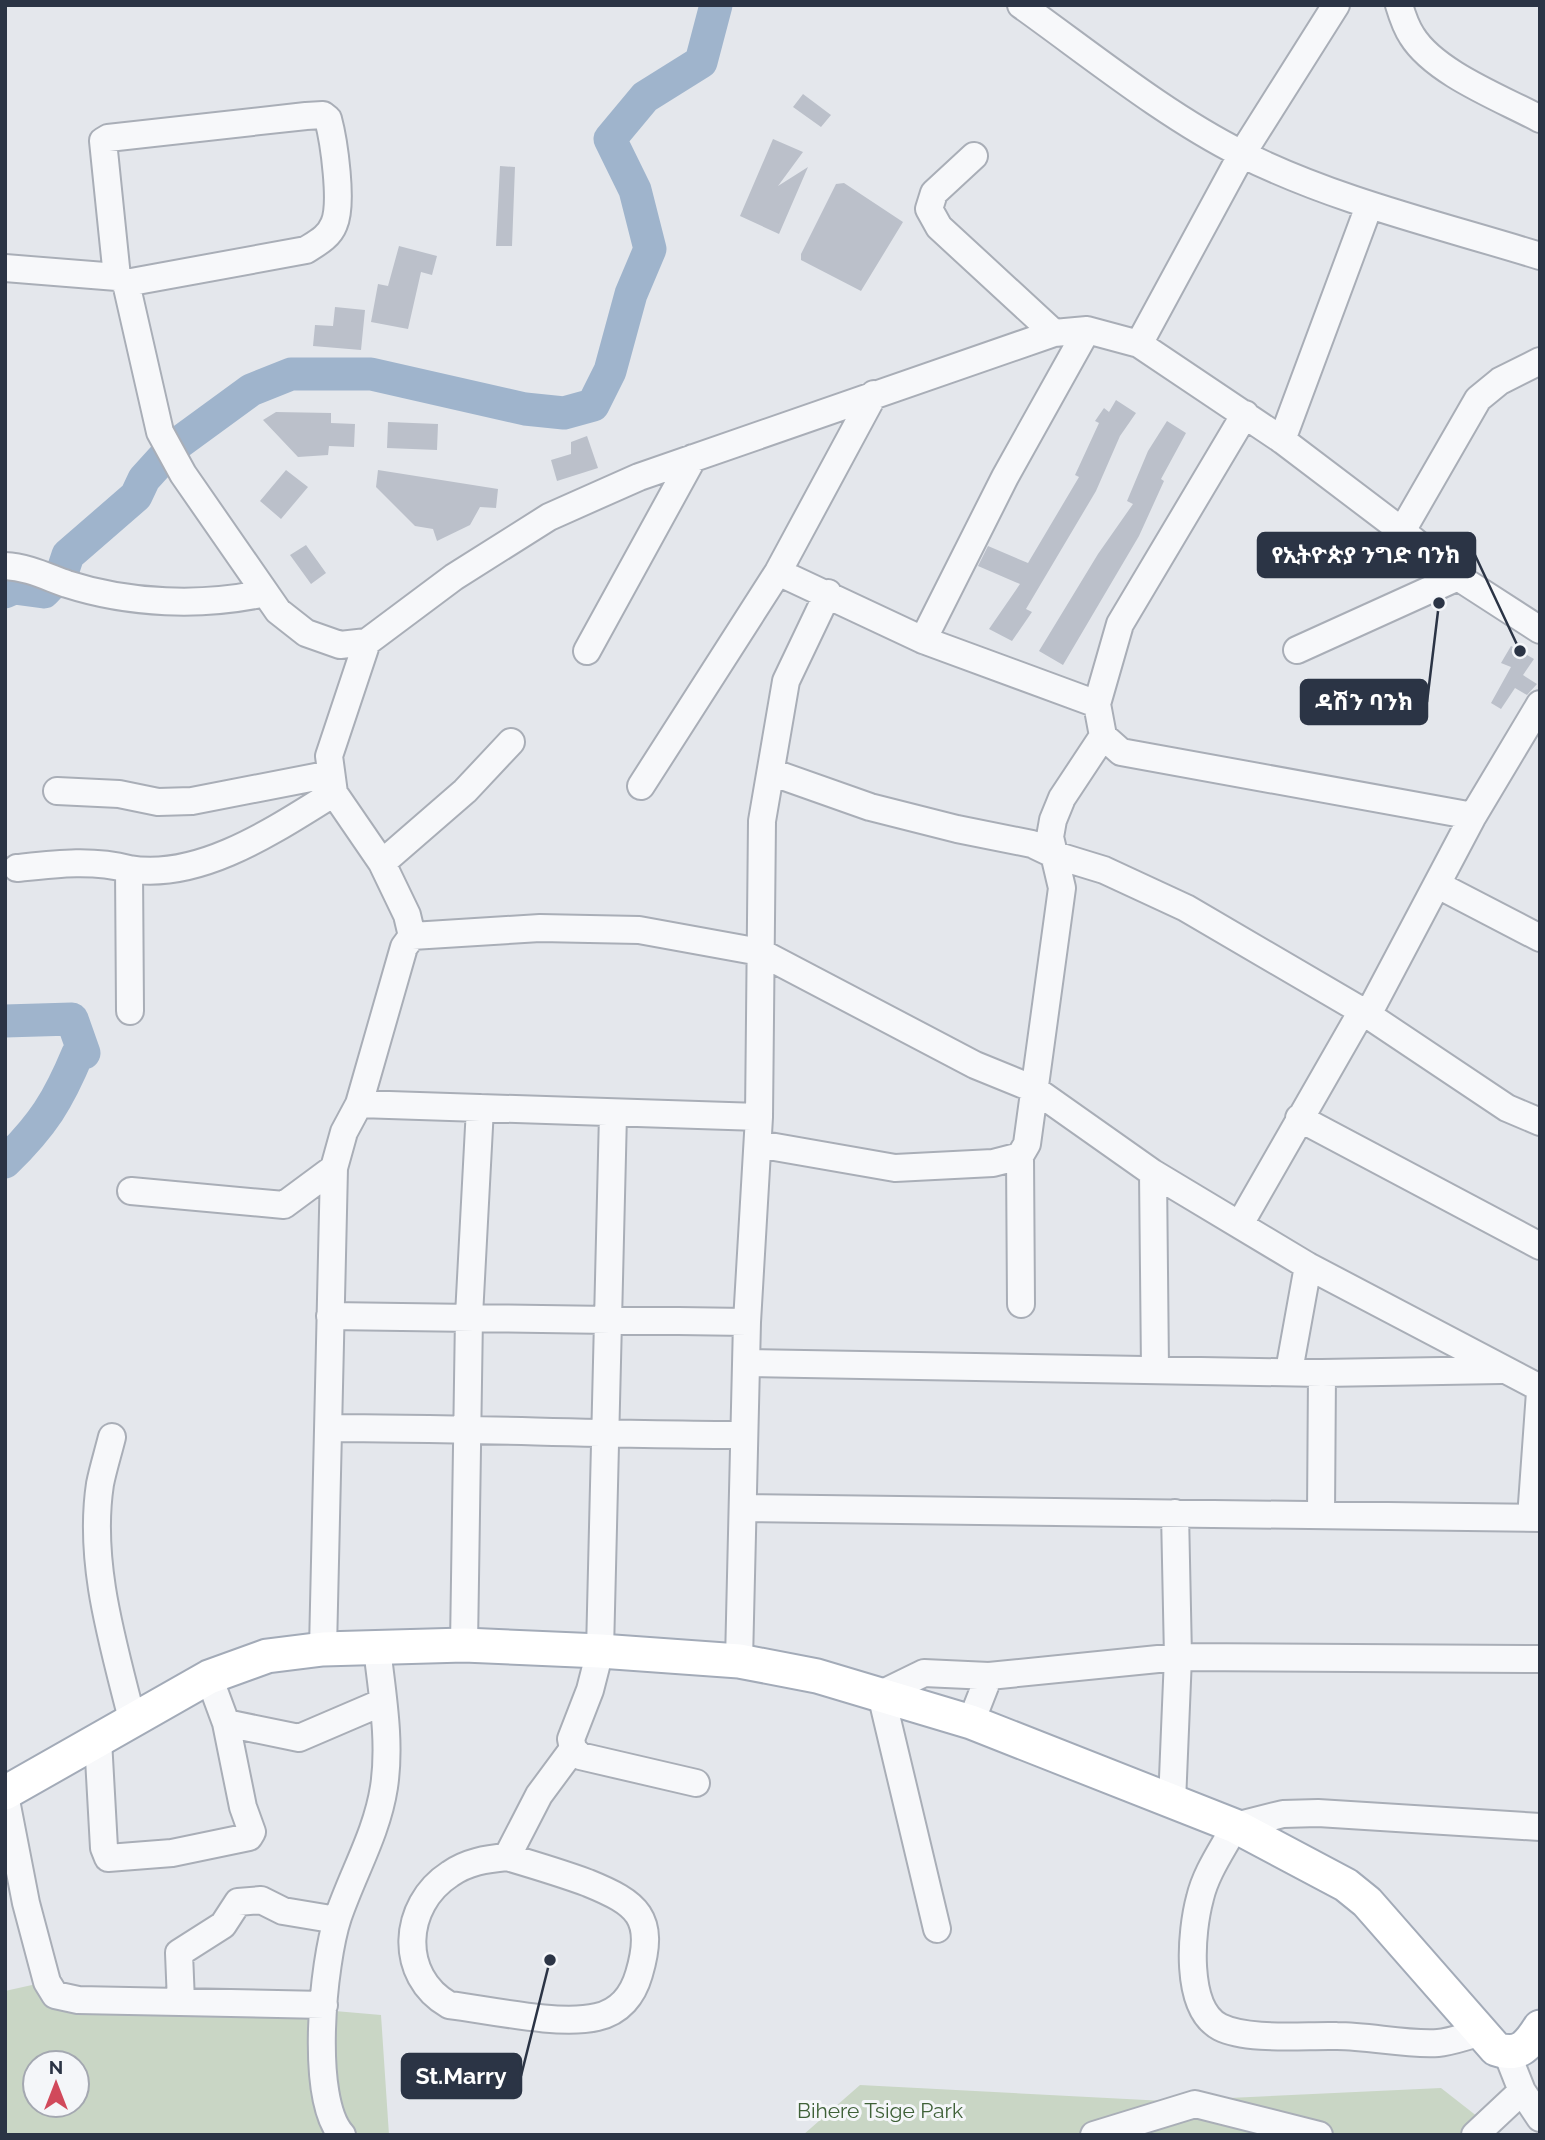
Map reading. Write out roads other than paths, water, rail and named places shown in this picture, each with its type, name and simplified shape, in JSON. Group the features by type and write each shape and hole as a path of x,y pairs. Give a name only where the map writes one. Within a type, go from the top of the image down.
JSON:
{"main road":[{"path":"5,1794 209,1677 267,1656 323,1649 464,1645 739,1661 817,1676 971,1722 1235,1826 1346,1885 1367,1902 1479,2033 1496,2049 1507,2053 1520,2051 1540,2027"}],"street":[{"path":"1021,5 1150,97 1242,154 1369,206 1540,256"},
{"path":"1139,344 1242,154 1336,5"},
{"path":"1399,5 1411,36 1429,56 1540,119"},
{"path":"5,268 122,280 306,250 324,239 335,222 337,165 328,120 323,114 108,138 103,141 122,280 160,432 183,474 278,611 306,633 340,645 367,642 454,577 549,517 639,477 1054,333 1087,330 1139,344 1245,414 1402,531 1458,577 1540,630"},
{"path":"974,156 934,193 929,209 939,227 1054,333"},
{"path":"1282,440 1369,206"},
{"path":"923,640 1005,477 1087,330"},
{"path":"1402,531 1478,399 1500,381 1540,361"},
{"path":"641,786 778,572 874,394"},
{"path":"1245,414 1120,624 1097,704 1103,736 1121,752 1473,816"},
{"path":"587,651 693,458"},
{"path":"5,566 43,573 68,584 144,599 209,601 265,593"},
{"path":"778,572 828,593 923,640 1097,704"},
{"path":"1297,650 1458,577"},
{"path":"739,1661 747,1322 760,1117 762,821 786,681 828,593"},
{"path":"323,1649 334,1168 344,1132 359,1104 404,947 412,936 407,915 382,863 332,783 329,756 367,642"},
{"path":"1240,1224 1362,1011 1373,1005 1473,816 1540,704"},
{"path":"1021,1304 1020,1156 1027,1144 1062,888 1050,838 1062,798 1103,736"},
{"path":"382,863 465,791 511,742"},
{"path":"771,772 870,807 1032,844 1055,855 1104,870 1186,908 1362,1011 1507,1108 1540,1122"},
{"path":"57,791 119,794 158,802 192,801 332,783"},
{"path":"17,868 69,863 110,864 148,872 176,870 261,839 332,783"},
{"path":"129,869 130,1011"},
{"path":"1438,885 1540,938"},
{"path":"412,936 540,929 639,930 760,952 975,1065 1034,1089 1153,1173 1308,1266 1540,1390 1535,1518 743,1508"},
{"path":"359,1104 760,1117"},
{"path":"464,1645 468,1316 480,1108"},
{"path":"613,1114 600,1651 590,1690 571,1739 573,1749 580,1756 696,1783"},
{"path":"1299,1118 1540,1246"},
{"path":"758,1144 895,1168 993,1163 1020,1156"},
{"path":"131,1191 284,1205 334,1168"},
{"path":"1153,1173 1155,1369"},
{"path":"1289,1371 1308,1266"},
{"path":"330,1317 468,1316 747,1322"},
{"path":"747,1363 1322,1373 1505,1370"},
{"path":"1321,1514 1322,1373"},
{"path":"329,1428 467,1428 604,1435 744,1435"},
{"path":"112,1437 100,1485 100,1573 108,1623 132,1719"},
{"path":"1172,1802 1178,1657 1175,1513"},
{"path":"342,2135 327,2109 322,2081 324,2005 337,1920 377,1823 384,1784 386,1736 377,1648"},
{"path":"937,1928 881,1694 924,1673 989,1676 1178,1657 1540,1659"},
{"path":"971,1722 989,1676"},
{"path":"98,1740 105,1854 113,1859 237,1842 252,1835 226,1723 209,1677"},
{"path":"226,1723 299,1738 383,1702"},
{"path":"507,1857 539,1795 573,1749"},
{"path":"5,1794 26,1903 47,1982 55,1995 78,2000 324,2005"},
{"path":"1479,2033 1440,2043 1423,2043 1376,2037 1247,2033 1222,2028 1210,2020 1197,1991 1192,1944 1200,1897 1235,1826 1283,1814 1318,1813 1540,1827"},
{"path":"507,1857 567,1875 625,1899 639,1914 645,1935 644,1956 635,1988 620,2008 599,2017 571,2020 449,2005 435,1996 418,1976 412,1949 415,1922 428,1894 449,1874 477,1861 507,1857"},
{"path":"181,2002 179,1953 223,1925 238,1902 261,1900 283,1911 337,1920"},
{"path":"1507,2053 1522,2091 1540,2118"},
{"path":"1475,2135 1522,2091"},
{"path":"1094,2135 1145,2127 1195,2104 1319,2135"}],"waterway":[{"path":"5,592 14,588 44,592 62,573 68,555 136,496 144,479 173,447 251,390 291,374 371,374 525,409 564,413 593,405 610,371 631,294 650,249 635,190 610,139 645,97 701,62 716,5"},
{"path":"5,1021 72,1019 84,1053 78,1053 64,1085 40,1124 5,1162"}],"place":[{"name":"ዳሽን ባንክ","path":"1439,603"},
{"name":"የኢትዮጵያ ንግድ ባንክ","path":"1520,651"},
{"name":"St.Marry","path":"550,1960"}],"park label":[{"name":"Bihere Tsige Park","path":"880,2111"}]}
